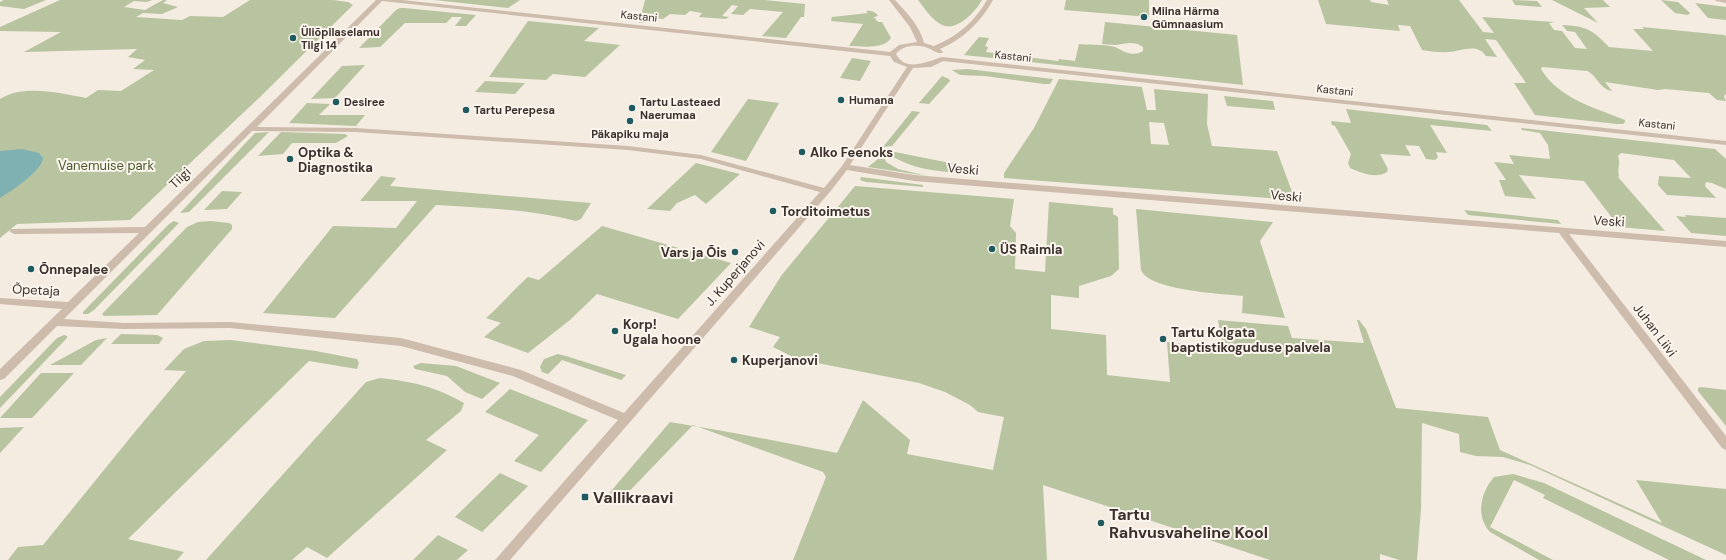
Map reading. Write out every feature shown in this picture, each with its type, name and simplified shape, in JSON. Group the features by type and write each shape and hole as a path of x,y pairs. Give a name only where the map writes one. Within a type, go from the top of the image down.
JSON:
{"street":[{"name":"Tiigi","path":"0,376 380,0"},
{"name":"Kastani","path":"384,0 892,54"},
{"path":"892,0 915,28 919,35 920,45"},
{"path":"935,48 948,43 970,28 990,0"},
{"path":"1718,0 1726,1"},
{"path":"920,45 935,48 942,54 942,59 927,66 911,66 896,61 892,54 894,51 905,46 920,45"},
{"name":"Kastani","path":"942,59 1726,142"},
{"name":"J. Kuperjanovi","path":"502,560 826,191 845,167 911,66"},
{"path":"249,128 316,128 628,148 701,157 826,191"},
{"name":"Veski","path":"845,167 914,178 1726,244"},
{"path":"14,231 146,230"},
{"name":"Juhan Liivi","path":"1562,231 1726,445"},
{"name":"Õpetaja","path":"0,302 71,306"},
{"path":"55,322 124,326 230,325 401,342 517,373 626,419"}],"green space":[{"path":"4,0 46,0 24,9 0,6 0,2"},
{"name":"Vanemuise park","path":"60,0 152,0 147,2 134,1 124,7 145,10 163,0 167,0 163,3 178,7 162,14 143,13 136,17 182,20 190,16 223,17 250,0 333,0 348,2 353,5 260,97 130,220 17,224 0,238 0,99 9,94 30,91 54,92 86,98 98,90 121,91 154,70 133,69 145,60 128,57 137,49 24,52 61,32 0,31 0,27"},
{"path":"434,0 520,0 508,8"},
{"path":"645,0 764,0 805,4 804,17 801,17 786,38 762,36 783,12 750,9 743,15 731,14 738,6 732,5 722,16 729,17 726,19 699,17 702,13 690,11 685,15 670,14 663,19 652,18 646,23 639,23"},
{"path":"918,0 982,0 971,15 954,26 948,26 942,25 935,20"},
{"path":"1066,0 1149,0 1149,17 1064,10"},
{"path":"1318,0 1370,0 1371,2 1389,5 1387,0 1459,0 1483,32 1494,33 1482,17 1555,22 1549,23 1554,30 1562,31 1575,48 1587,49 1575,32 1567,31 1562,25 1577,26 1588,30 1609,47 1653,51 1633,29 1644,29 1642,27 1724,35 1726,36 1726,94 1724,96 1726,101 1717,100 1709,93 1665,89 1658,90 1605,82 1612,91 1604,88 1587,71 1542,67 1541,69 1548,79 1567,95 1625,120 1625,122 1623,124 1617,124 1535,115 1514,83 1526,83 1496,40 1485,39 1497,57 1486,56 1478,49 1453,52 1422,50 1410,26 1398,25 1400,31 1326,24"},
{"path":"1512,0 1537,1 1542,7 1515,5"},
{"path":"1552,0 1603,0 1610,7 1584,8 1598,23"},
{"path":"1661,0 1678,2 1690,13 1688,15 1675,13"},
{"path":"1695,3 1726,7 1726,20 1708,18"},
{"path":"400,8 476,15 466,26 455,26 462,17 452,17 446,23 405,23 380,47 359,48 396,10"},
{"path":"866,11 875,12 878,16 874,17 878,22 882,22 891,38 887,42 877,46 849,46 863,24 831,21 832,17 868,13"},
{"path":"528,21 599,28 584,41 620,45 585,77 553,74 546,80 489,77"},
{"path":"1105,22 1237,35 1243,85 964,55 979,37 989,38 985,46 988,47 986,52 1058,61 1059,59 1075,61 1079,44 1109,46 1132,54 1143,51 1143,47 1136,44 1102,44"},
{"path":"852,58 871,61 860,81 840,78"},
{"path":"365,65 335,98 311,99 342,66"},
{"path":"967,69 1053,79 1050,84 1044,84 985,76 960,75 952,70"},
{"path":"942,76 950,81 929,104 919,103"},
{"path":"1059,79 1142,87 1147,110 1156,110 1154,89 1208,94 1207,124 1212,146 1277,151 1295,200 1004,178 1004,173 1034,128","holes":["1149,122 1164,123 1169,145 1151,144"]},
{"path":"485,81 525,83 515,94 475,92"},
{"path":"1224,96 1273,101 1275,110 1227,106"},
{"path":"748,99 779,103 746,161 711,152"},
{"path":"307,103 330,104 319,115 365,115 356,126 289,123"},
{"path":"1346,109 1487,125 1492,131 1430,125 1447,153 1436,152 1438,157 1435,160 1426,159 1419,146 1405,145 1411,156 1380,154 1388,169 1387,172 1373,175 1359,172 1350,168 1348,163 1351,154 1335,126 1332,125 1331,121 1351,123"},
{"path":"912,111 920,112 892,146 883,147"},
{"path":"1521,128 1715,149 1726,159 1726,189 1706,182 1705,186 1716,198 1667,195 1658,185 1659,176 1691,178 1674,160 1621,153 1618,156 1618,177 1665,231 1619,227 1584,181 1519,175 1536,199 1505,196 1499,180 1506,180 1494,162 1514,164 1509,155 1550,159 1548,145 1540,133 1522,130"},
{"path":"269,132 189,212 180,213 255,133"},
{"path":"281,132 345,134 348,136 336,143 292,143 283,154 258,156"},
{"path":"895,152 955,164 978,174 943,172 920,168 899,160 889,154"},
{"path":"878,159 885,159 886,162 898,169 927,176 868,167"},
{"path":"696,163 740,174 706,204 695,195 677,203 670,211 647,209"},
{"path":"381,176 396,178 390,186 591,203 581,219 576,221 524,211 436,205 335,318 263,313 333,226 396,228 417,201 360,201"},
{"path":"861,177 923,185 923,187 866,182 860,180"},
{"path":"855,186 1014,199 1010,226 1016,233 1015,269 1045,272 1049,202 1113,208 1113,214 1118,217 1119,269 1111,276 1079,286 1079,298 1051,295 1051,329 1106,335 1107,375 1170,382 1167,342 1223,349 1218,320 1288,326 1292,338 1364,343 1357,320 1359,320 1366,329 1396,408 1488,417 1500,450 1662,523 1636,480 1726,489 1726,555 1530,465 1503,457 1476,456 1460,452 1459,434 1422,423 1421,509 1417,560 1399,560 1380,554 1380,560 1270,560 1043,485 1047,560 793,560 826,477 823,472 697,427 837,453 863,400 910,440 907,454 993,470 1004,417 978,412 970,405 945,392 919,383 797,359 773,347 780,337 749,327 781,276"},
{"path":"222,191 242,192 227,209 204,210"},
{"path":"1136,209 1273,222 1260,241 1285,318 1242,313 1243,296 1187,290 1157,282 1147,277 1141,270"},
{"path":"1464,210 1558,220 1561,224 1468,215"},
{"path":"1685,215 1726,218 1726,236 1691,233 1676,216 1686,217"},
{"path":"174,221 179,223 94,310 88,314 83,314 83,312 169,224"},
{"path":"211,221 229,223 232,225 232,229 157,315 104,316 102,314 187,227 198,222"},
{"path":"602,226 731,263 678,319 597,294 570,320 528,353 484,337 501,323 486,318 528,277 539,280"},
{"path":"121,334 157,335 163,338 159,344 111,344"},
{"path":"64,335 67,336 67,338 0,408 0,397 57,338"},
{"path":"107,338 81,365 50,365 96,340"},
{"path":"231,340 316,351 357,359 359,363 357,369 309,361 128,539 184,552 177,560 8,560 18,547 43,545 186,371 164,370 184,349 204,341"},
{"path":"558,354 626,375 621,380 562,360 548,374 542,372 540,367 544,359"},
{"path":"421,363 456,366 500,383 482,399 465,392 447,376 415,369 413,366"},
{"path":"41,373 74,373 32,418 0,418"},
{"path":"380,378 424,386 443,392 464,403 461,411 426,440 447,450 327,558 307,547 292,560 206,560 366,382"},
{"path":"1701,387 1726,390 1726,426 1698,391 1698,388"},
{"path":"510,389 588,420 541,472 514,461 539,435 485,412"},
{"path":"670,422 692,426 618,503 606,497"},
{"path":"24,427 0,453 0,428"},
{"path":"500,473 528,486 482,532 455,517"},
{"path":"1513,474 1544,483 1706,560 1669,560 1543,498 1545,495 1514,480 1490,527 1553,560 1539,560 1490,532 1482,519 1481,512 1483,497 1489,483 1494,477"},
{"path":"438,535 468,550 457,560 413,560"}],"water":[{"path":"22,149 39,153 43,158 41,163 32,175 0,198 0,151"}],"place":[{"name":"Miina Härma Gümnaasium","path":"1144,17"},
{"name":"Üliõpilaselamu Tiigi 14","path":"293,38"},
{"name":"Humana","path":"841,100"},
{"name":"Desiree","path":"336,102"},
{"name":"Tartu Lasteaed Naerumaa","path":"632,108"},
{"name":"Tartu Perepesa","path":"466,110"},
{"name":"Päkapiku maja","path":"630,121"},
{"name":"Alko Feenoks","path":"802,152"},
{"name":"Optika & Diagnostika","path":"290,159"},
{"name":"Torditoimetus","path":"773,211"},
{"name":"ÜS Raimla","path":"992,249"},
{"name":"Vars ja Õis","path":"735,252"},
{"name":"Õnnepalee","path":"31,269"},
{"name":"Korp! Ugala hoone","path":"615,331"},
{"name":"Tartu Kolgata baptistikoguduse palvela","path":"1163,339"},
{"name":"Kuperjanovi","path":"734,360"},
{"name":"Vallikraavi","path":"585,497"},
{"name":"Tartu Rahvusvaheline Kool","path":"1101,523"}]}
